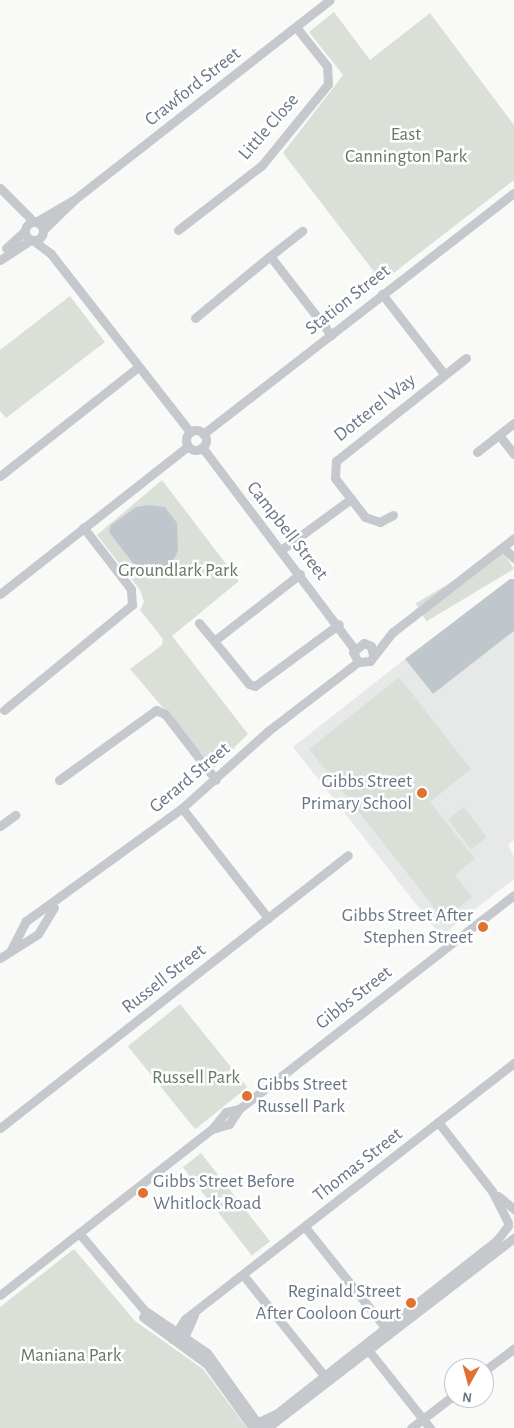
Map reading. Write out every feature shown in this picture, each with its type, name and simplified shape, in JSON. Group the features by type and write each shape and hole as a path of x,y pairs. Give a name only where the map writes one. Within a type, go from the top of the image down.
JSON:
{"street":[{"name":"Crawford Street","path":"32,241 75,199 330,0"},
{"name":"Little Close","path":"178,230 262,165 328,84 326,66 296,27"},
{"path":"0,188 16,208 35,222 43,232 51,254 190,432 203,434 202,447 188,446 0,594"},
{"name":"Station Street","path":"203,434 514,193"},
{"name":"Crawford Street","path":"24,231 35,222 75,199"},
{"path":"16,208 24,231 32,241 51,254"},
{"path":"0,253 24,231"},
{"path":"195,318 302,231"},
{"path":"0,260 32,241"},
{"path":"270,256 331,335"},
{"path":"382,294 444,374"},
{"name":"Dotterel Way","path":"393,514 380,522 370,520 351,499 333,472 336,461 466,358"},
{"path":"0,476 138,367"},
{"path":"477,452 514,423"},
{"path":"188,446 190,432"},
{"path":"499,435 514,454"},
{"name":"Campbell Street","path":"202,447 359,651"},
{"path":"281,550 351,499"},
{"path":"4,710 132,605 131,589 83,527"},
{"name":"Gerard Street","path":"10,950 26,921 61,900 182,808 336,676 359,651 392,632 513,541"},
{"path":"504,546 514,558"},
{"path":"214,641 300,574"},
{"path":"199,623 256,686 339,624"},
{"name":"Gerard Street","path":"373,655 392,632"},
{"path":"359,651 373,655 367,663 359,651"},
{"path":"59,780 156,710 166,714 216,780"},
{"path":"182,808 268,918"},
{"path":"0,826 15,814"},
{"name":"Russell Street","path":"0,1128 348,855"},
{"name":"Gibbs Street","path":"0,1295 212,1129 226,1112 238,1109 514,895"},
{"name":"Gerard Street","path":"0,958 38,934 61,900"},
{"name":"Thomas Street","path":"178,1338 198,1309 514,1063"},
{"path":"267,1428 366,1348 514,1237 510,1221 492,1191 438,1122"},
{"path":"492,1191 514,1209"},
{"path":"388,1331 497,1240 510,1221"},
{"path":"305,1227 388,1331"},
{"path":"79,1233 128,1294 146,1321 178,1338 207,1364 256,1426 327,1379"},
{"path":"243,1275 327,1379"},
{"path":"366,1348 430,1428"},
{"path":"494,1363 514,1348"},
{"path":"411,1428 444,1403"}],"shaded area":[{"path":"149,505 165,507 177,523 178,551 164,580 139,571 109,532 111,525 136,507"},
{"path":"510,579 514,579 514,631 433,694 405,659"},
{"name":"Gibbs Street Primary School","path":"514,631 514,840 508,845 514,857 514,879 441,936 293,747 405,659 433,694"}],"green space":[{"name":"East Cannington Park","path":"334,12 370,60 430,13 514,125 514,180 382,282 283,153 343,75 309,32"},
{"path":"70,296 105,342 6,418 0,411 0,350"},
{"name":"Groundlark Park","path":"162,480 239,581 172,636 248,734 214,768 130,669 162,645 163,639 140,610 144,602 140,590 97,535"},
{"path":"503,551 514,569 426,622 416,604"},
{"path":"399,677 471,769 430,802 475,859 455,875 472,897 444,920 309,749"},
{"path":"464,807 487,837 471,849 448,819"},
{"name":"Russell Park","path":"180,1004 247,1087 195,1129 128,1046"},
{"path":"201,1153 270,1241 252,1255 183,1167"},
{"name":"Maniana Park","path":"74,1249 135,1321 203,1369 247,1428 0,1428 0,1307"}],"place":[{"name":"Gibbs Street Primary School","path":"422,793"},
{"name":"Gibbs Street After Stephen Street","path":"483,927"},
{"name":"Gibbs Street Russell Park","path":"247,1096"},
{"name":"Gibbs Street Before Whitlock Road","path":"143,1193"},
{"name":"Reginald Street After Cooloon Court","path":"411,1303"}]}
